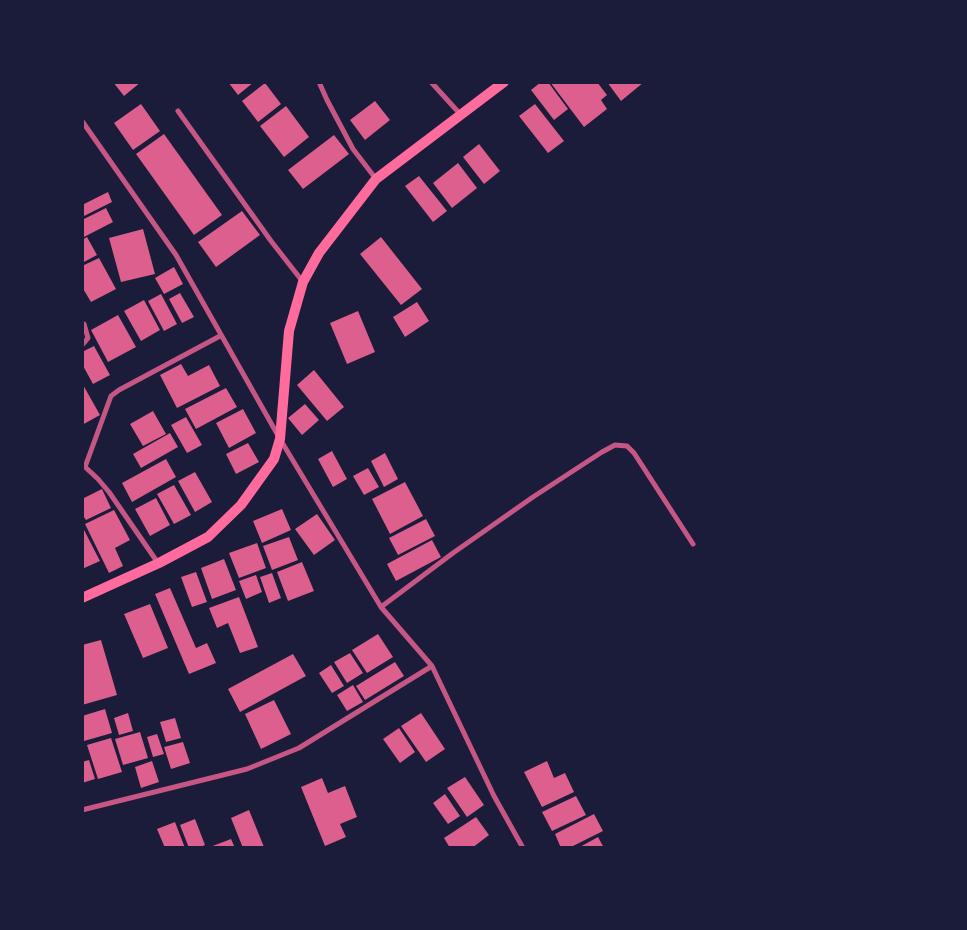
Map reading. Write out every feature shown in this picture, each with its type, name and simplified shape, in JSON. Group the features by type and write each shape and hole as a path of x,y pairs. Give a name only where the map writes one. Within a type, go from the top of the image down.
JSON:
{"main road":[{"path":"82,598 159,563 208,537 241,505 274,460 280,439 289,332 303,282 318,253 376,179 504,82"}],"street":[{"path":"320,82 327,100 353,149 376,179"},
{"path":"431,82 461,116"},
{"path":"178,110 303,282"},
{"path":"82,121 176,255 220,336 381,607 432,666 494,796 524,848"},
{"path":"82,345 88,338 84,324"},
{"path":"159,563 109,492 84,466 111,396 220,336"},
{"path":"381,607 452,553 524,503 615,445 627,446 634,453 693,544"},
{"path":"82,810 247,769 299,748 432,666"}],"building":[{"path":"113,82 141,82 124,96"},
{"path":"228,82 254,82 238,95"},
{"path":"541,82 548,82 568,109 554,120 531,90"},
{"path":"550,82 597,82 607,95 601,100 607,109 584,127"},
{"path":"607,82 644,82 621,101"},
{"path":"265,83 281,104 258,122 242,101"},
{"path":"375,101 390,120 365,140 350,120"},
{"path":"141,104 160,131 133,150 114,123"},
{"path":"535,104 564,141 548,153 519,116"},
{"path":"286,106 309,137 284,157 260,126"},
{"path":"164,134 222,215 194,235 136,154"},
{"path":"334,135 349,154 303,189 288,170"},
{"path":"479,144 500,171 484,184 463,157"},
{"path":"458,163 477,188 452,208 433,183"},
{"path":"419,176 447,211 433,222 405,186"},
{"path":"108,192 112,202 84,216 82,205"},
{"path":"106,208 113,222 82,238 82,220"},
{"path":"242,211 260,235 216,267 198,242"},
{"path":"143,229 155,274 121,282 109,238"},
{"path":"87,237 97,255 82,263 82,240"},
{"path":"381,237 422,289 401,305 360,254"},
{"path":"99,258 116,289 91,302 82,287 82,266"},
{"path":"174,267 183,284 164,294 155,278"},
{"path":"180,293 194,317 182,323 169,299"},
{"path":"161,294 177,324 164,331 148,301"},
{"path":"144,300 160,330 141,341 124,311"},
{"path":"417,302 429,321 405,337 393,317"},
{"path":"358,311 375,352 347,364 330,323"},
{"path":"118,315 136,347 108,362 91,330"},
{"path":"94,346 110,375 93,384 82,364 82,352"},
{"path":"181,364 188,376 209,365 220,386 177,408 160,375"},
{"path":"314,370 344,407 327,421 297,385"},
{"path":"82,383 100,415 82,425"},
{"path":"226,388 237,407 196,429 185,409"},
{"path":"305,404 319,420 302,435 288,418"},
{"path":"243,409 256,433 229,448 216,423"},
{"path":"153,411 166,434 143,446 130,424"},
{"path":"186,417 202,445 187,453 171,425"},
{"path":"170,433 178,447 141,468 133,454"},
{"path":"248,443 259,462 236,474 226,454"},
{"path":"332,451 347,479 333,487 318,459"},
{"path":"385,453 398,479 384,487 371,461"},
{"path":"166,459 176,477 132,502 122,483"},
{"path":"368,468 379,487 364,495 353,476"},
{"path":"195,472 212,502 195,512 178,481"},
{"path":"405,482 423,516 390,534 372,499"},
{"path":"174,485 191,515 174,524 157,494"},
{"path":"102,489 111,508 86,520 82,514 82,499"},
{"path":"156,498 170,525 150,536 135,509"},
{"path":"282,509 291,530 262,543 253,521"},
{"path":"114,510 130,540 115,548 123,566 109,573 85,524"},
{"path":"317,514 335,540 314,555 295,529"},
{"path":"426,519 435,536 398,555 389,538"},
{"path":"82,526 100,561 82,569"},
{"path":"289,537 298,560 272,570 263,546"},
{"path":"432,540 441,557 396,581 387,564"},
{"path":"257,543 266,568 239,578 229,553"},
{"path":"224,559 236,590 212,599 201,568"},
{"path":"302,562 314,591 288,601 277,572"},
{"path":"196,572 207,602 192,607 181,577"},
{"path":"272,573 281,598 269,603 260,577"},
{"path":"256,575 262,592 246,599 239,581"},
{"path":"170,588 196,648 207,643 216,663 189,674 155,594"},
{"path":"239,597 258,647 240,653 228,623 217,628 209,608"},
{"path":"150,604 168,648 143,658 124,614"},
{"path":"378,634 393,657 367,673 352,650"},
{"path":"101,640 117,695 82,705 82,684 84,683 82,645"},
{"path":"350,653 363,673 347,683 334,662"},
{"path":"293,654 306,676 240,712 228,689"},
{"path":"395,662 404,676 365,700 356,686"},
{"path":"331,665 344,686 332,693 319,673"},
{"path":"353,685 363,702 347,711 337,695"},
{"path":"274,700 291,734 261,749 245,714"},
{"path":"105,709 112,733 84,741 82,716"},
{"path":"128,713 133,731 119,735 114,718"},
{"path":"421,713 445,749 426,762 401,726"},
{"path":"175,718 181,738 166,742 160,722"},
{"path":"399,728 415,752 400,763 383,739"},
{"path":"140,732 148,758 123,765 115,739"},
{"path":"157,734 164,754 153,757 147,737"},
{"path":"111,738 122,772 98,779 87,745"},
{"path":"183,742 190,763 171,769 164,747"},
{"path":"89,760 95,779 82,783 82,762"},
{"path":"152,761 159,782 141,788 135,767"},
{"path":"547,761 554,778 565,773 574,792 542,807 524,772"},
{"path":"465,777 484,805 467,817 447,788"},
{"path":"322,778 328,793 345,786 357,817 340,824 346,837 325,846 301,787"},
{"path":"445,794 460,816 448,824 433,803"},
{"path":"576,796 586,815 552,831 542,812"},
{"path":"249,810 263,848 243,848 231,818"},
{"path":"594,814 603,831 569,848 561,848 555,834"},
{"path":"476,817 489,835 472,848 450,848 444,838"},
{"path":"195,819 205,845 198,848 189,848 180,825"},
{"path":"175,822 185,848 165,848 157,829"},
{"path":"598,837 604,848 578,848"},
{"path":"231,839 235,848 210,848 210,847"}]}
